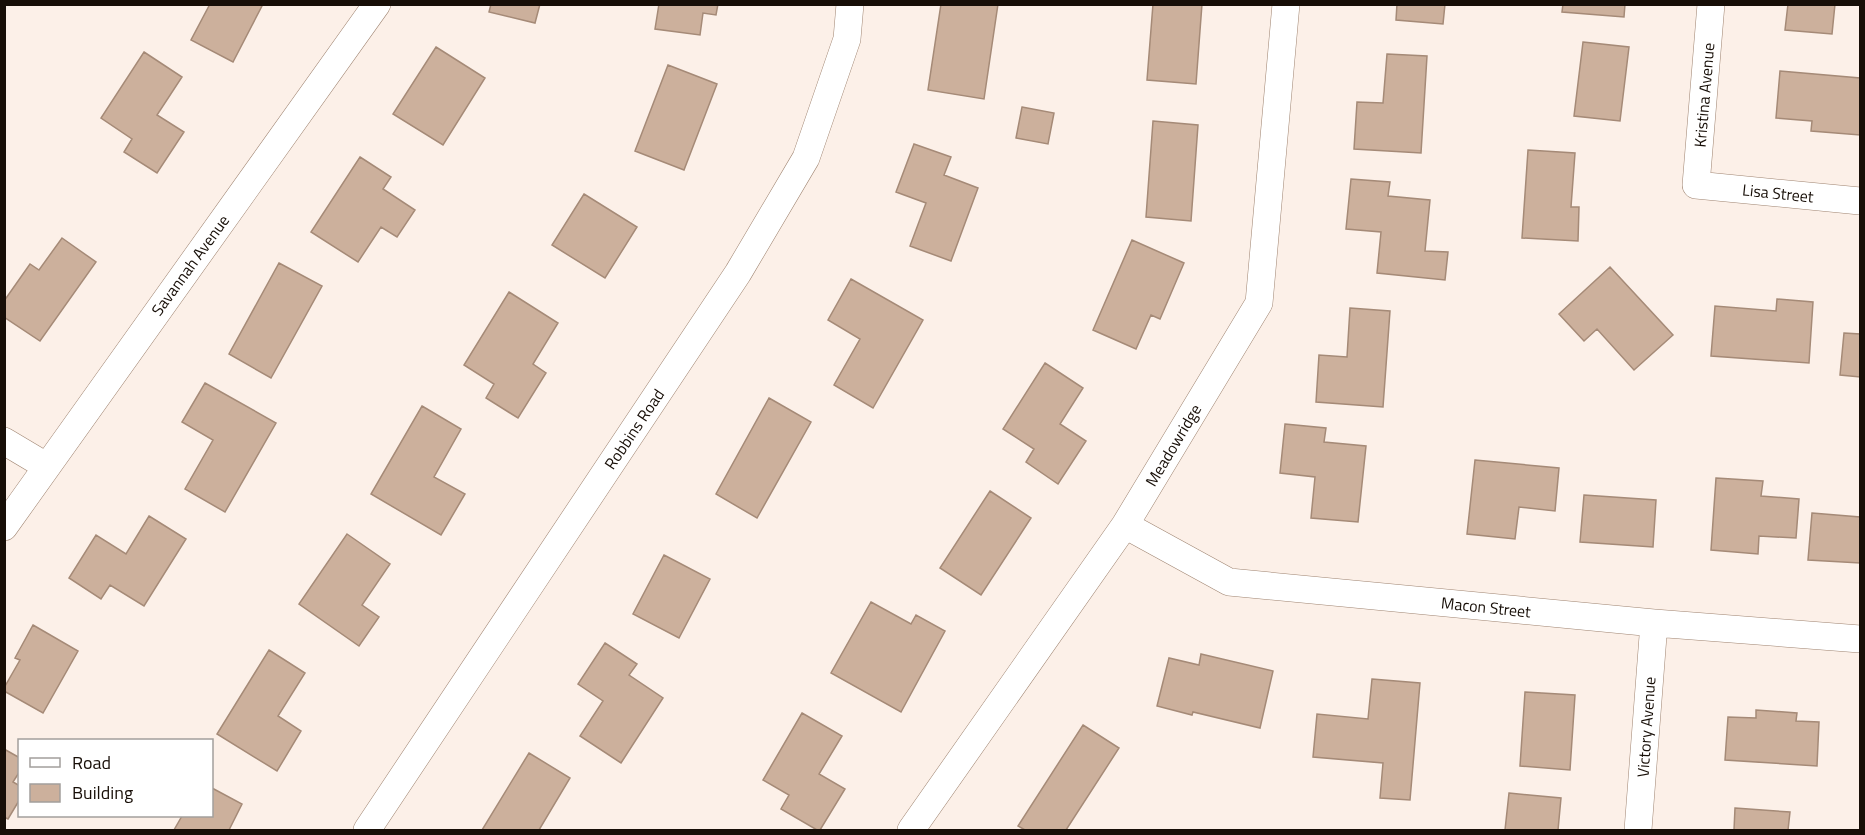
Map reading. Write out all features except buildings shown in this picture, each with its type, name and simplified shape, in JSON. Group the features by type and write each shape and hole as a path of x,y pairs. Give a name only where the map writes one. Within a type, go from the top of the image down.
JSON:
{"street":[{"name":"Savannah Avenue","path":"4,527 376,4"},
{"name":"Robbins Road","path":"367,831 738,273 806,158 847,39 850,4"},
{"name":"Meadowridge","path":"911,831 1125,525 1259,303 1286,4"},
{"name":"Kristina Avenue","path":"1696,185 1711,4"},
{"name":"Lisa Street","path":"1696,185 1860,201"},
{"path":"4,441 46,466"},
{"name":"Macon Street","path":"1125,525 1229,582 1654,623 1860,639"},
{"name":"Victory Avenue","path":"1638,831 1654,623"}]}
